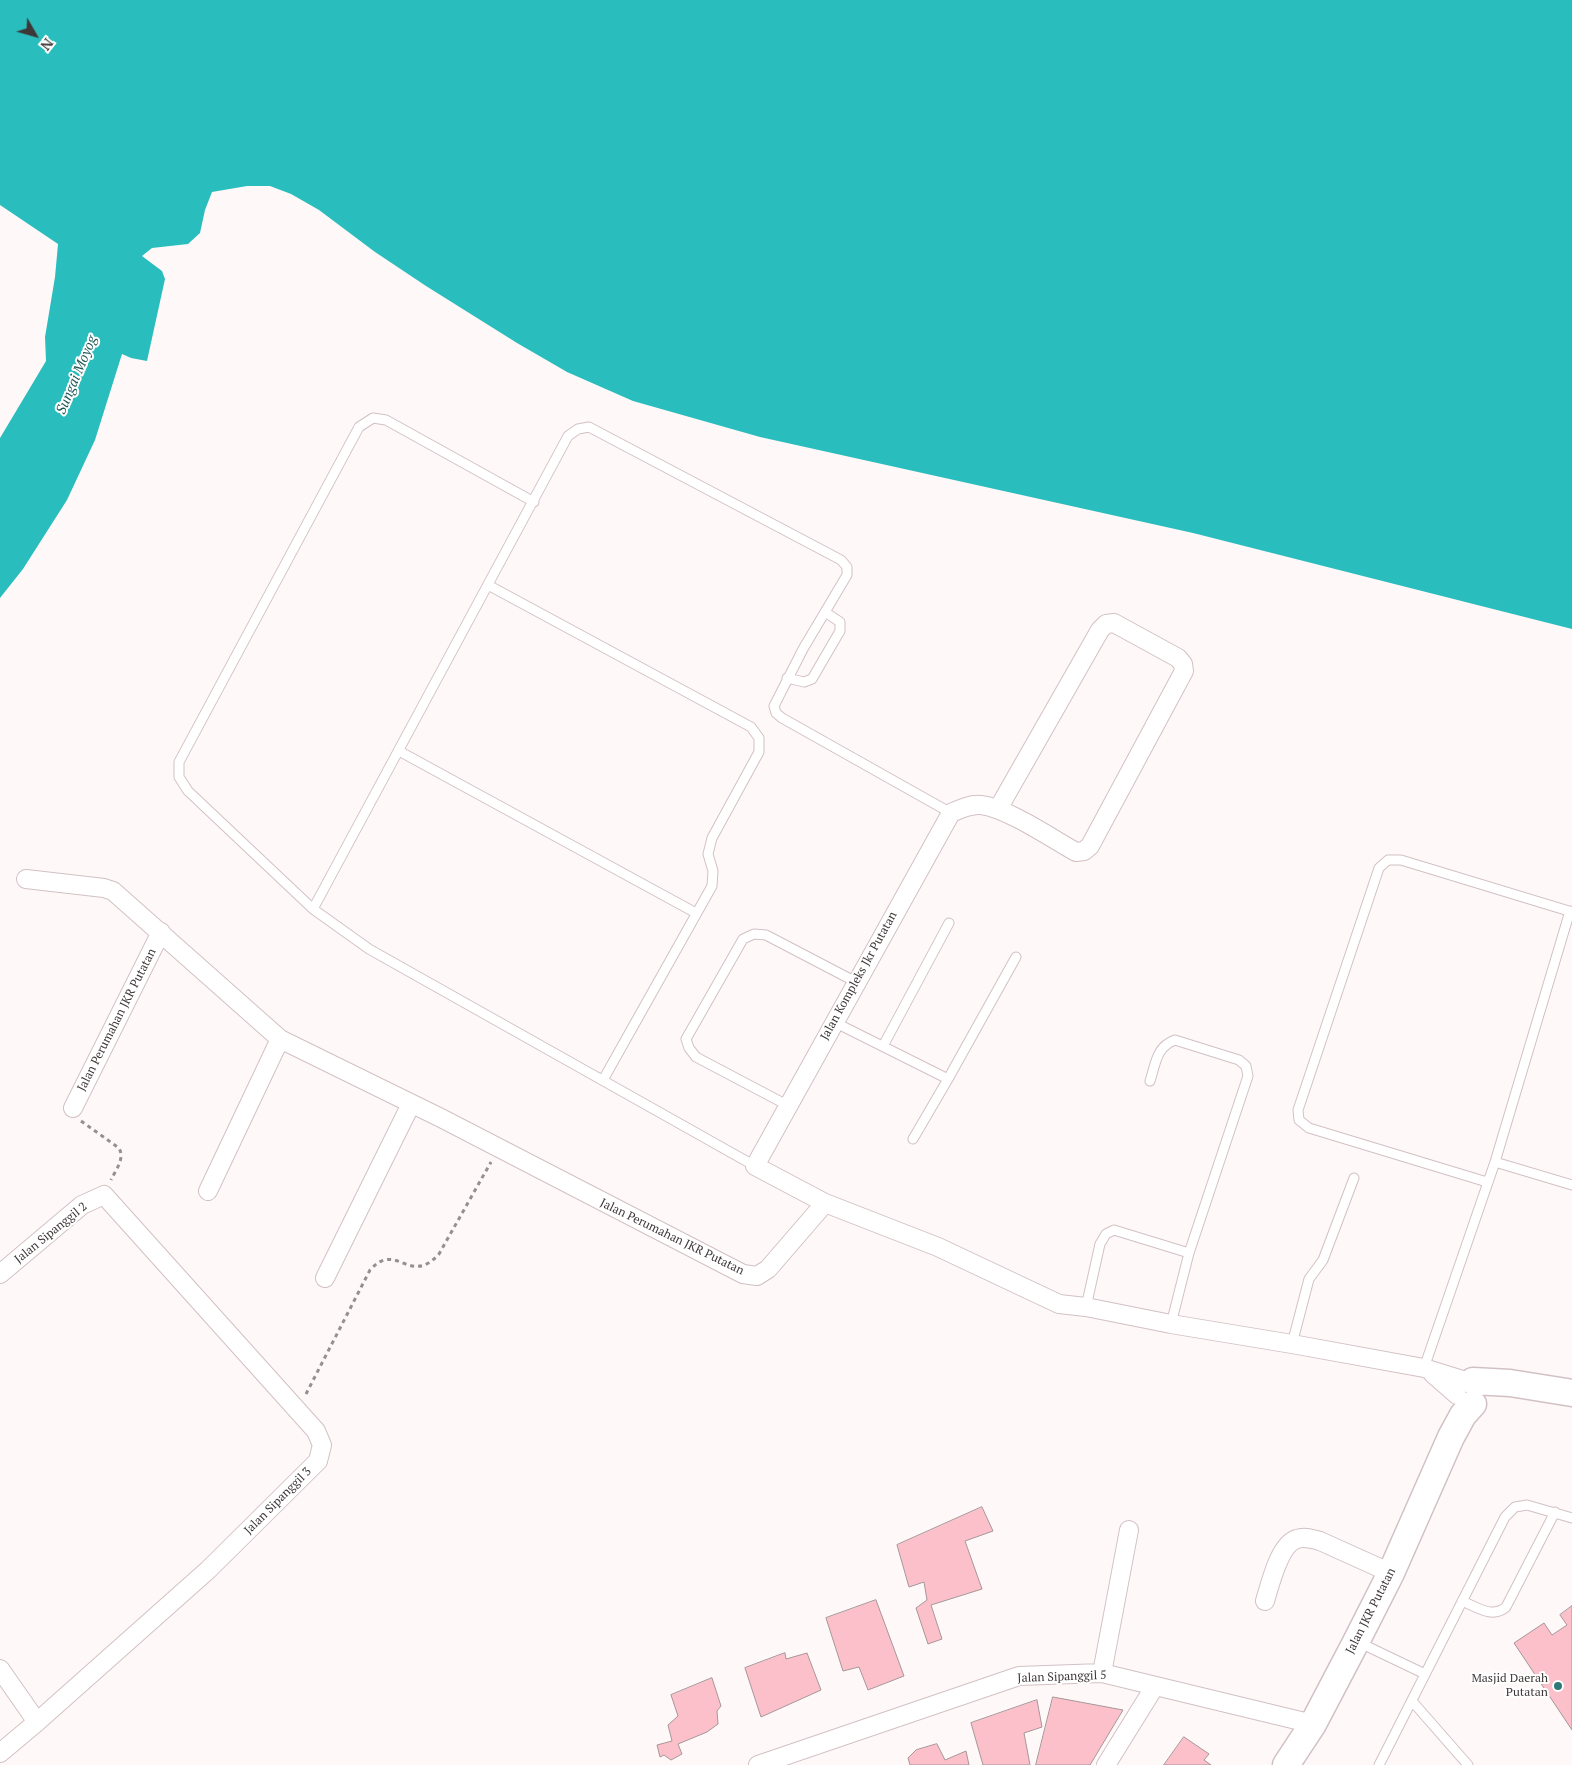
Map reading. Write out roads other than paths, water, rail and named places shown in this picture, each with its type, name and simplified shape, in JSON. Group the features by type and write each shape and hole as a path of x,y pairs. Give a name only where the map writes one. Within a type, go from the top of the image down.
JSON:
{"street":[{"path":"951,814 965,807 979,805 998,809 1076,852 1084,851 1090,846 1184,671 1183,664 1178,658 1114,623 1106,624 1100,630 998,809"},
{"name":"Jalan Kompleks Jkr Putatan","path":"755,1166 787,1105 951,814"},
{"name":"Jalan Perumahan JKR Putatan","path":"26,879 104,888 113,891 280,1039 742,1274 757,1276 768,1269 824,1204"},
{"name":"Jalan Perumahan JKR Putatan","path":"73,1108 161,932"},
{"path":"208,1191 280,1039"},
{"path":"325,1278 411,1104"},
{"path":"755,1166 824,1204 938,1247 1059,1304 1086,1307 1171,1324 1424,1368 1468,1393 1496,1381 1572,1393"},
{"name":"Jalan Sipanggil 2","path":"0,1274 82,1206 104,1196"},
{"name":"Jalan Sipanggil 3","path":"0,1753 208,1570 318,1461 322,1445 316,1431 104,1196"},
{"name":"Jalan JKR Putatan","path":"1286,1765 1313,1724 1391,1573 1459,1422 1468,1393"},
{"path":"1102,1674 1128,1530"},
{"path":"1265,1601 1279,1560 1286,1548 1296,1539 1308,1538 1320,1541 1391,1573"},
{"path":"0,1669 37,1722"},
{"name":"Jalan Sipanggil 5","path":"758,1765 1019,1676 1102,1674 1313,1724"},
{"path":"1106,1765 1155,1686"}],"lane":[{"path":"534,502 386,420 373,418 359,427 179,762 179,776 188,791 313,909 370,948 755,1166"},
{"path":"313,909 568,436 578,429 589,427 841,560 847,567 847,575 787,678 774,706 776,713 951,814"},
{"path":"488,585 752,727 759,738 759,752 712,838 708,854 713,871 712,886 603,1080"},
{"path":"787,678 804,682 812,679 828,652 840,631 840,622 825,612"},
{"path":"399,751 696,913"},
{"path":"1424,1368 1495,1162 1571,912 1401,860 1388,860 1379,868 1298,1110 1299,1120 1309,1128 1488,1182"},
{"path":"883,1046 949,923"},
{"path":"787,1105 696,1057 688,1048 686,1039 743,939 754,934 766,935 856,982"},
{"path":"913,1139 1016,957"},
{"path":"834,1022 948,1079"},
{"path":"1150,1081 1160,1051 1166,1043 1175,1040 1239,1060 1246,1066 1248,1076 1189,1253 1171,1324"},
{"path":"1495,1162 1572,1185"},
{"path":"1292,1344 1309,1278 1323,1260 1354,1178"},
{"path":"1086,1307 1100,1244 1106,1234 1114,1230 1189,1253"},
{"path":"1379,1765 1504,1517 1515,1507 1527,1505 1572,1518"},
{"path":"1462,1601 1492,1613 1500,1612 1506,1607 1555,1512"},
{"path":"1356,1642 1425,1674"},
{"path":"1412,1701 1468,1765"}],"water":[{"name":"Sungai Moyog","path":"0,0 1572,0 1572,629 1193,533 760,437 633,401 567,372 517,343 375,252 319,210 291,194 270,186 247,186 212,192 205,210 200,233 188,244 152,248 142,256 162,271 165,279 147,361 122,354 95,440 67,500 23,569 0,598 0,438 46,361 45,337 55,277 58,244 0,205"}],"place":[{"name":"Masjid Daerah Putatan","path":"1558,1686"}]}
